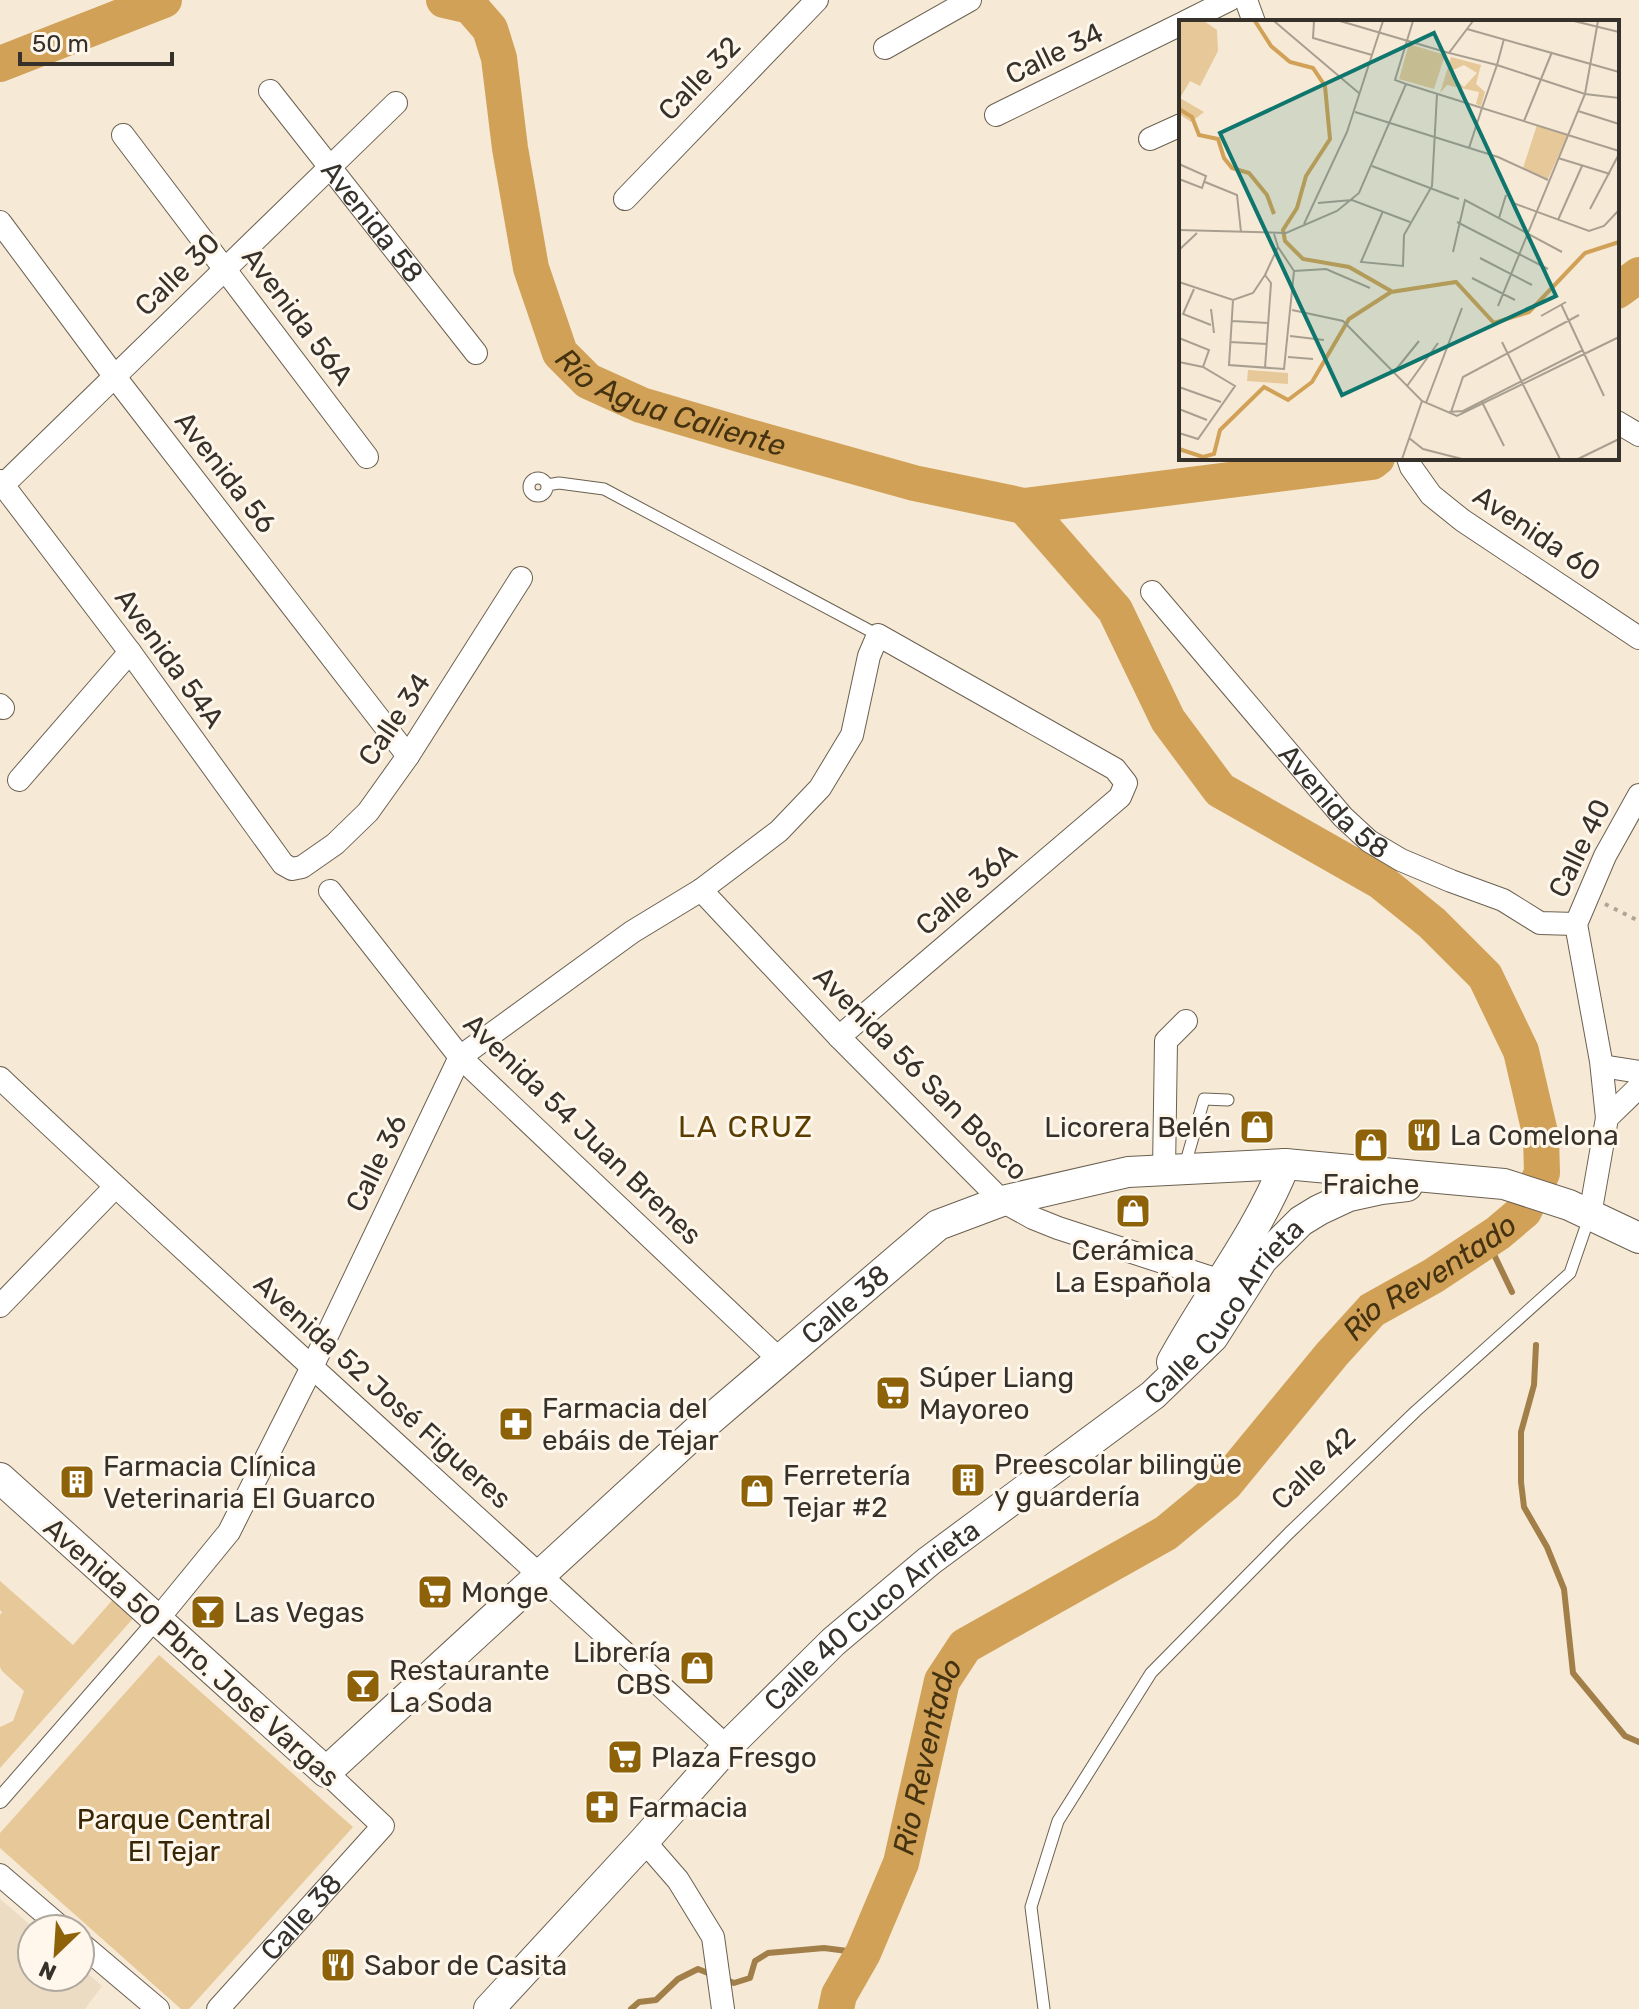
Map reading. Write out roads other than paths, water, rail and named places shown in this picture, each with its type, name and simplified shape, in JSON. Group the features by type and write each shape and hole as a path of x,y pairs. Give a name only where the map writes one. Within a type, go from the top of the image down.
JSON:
{"main road":[{"name":"Calle 38","path":"326,1772 698,1430 938,1225 1002,1201 1128,1172 1285,1164 1508,1185"},
{"name":"Calle Cuco Arrieta","path":"1153,1395 1271,1200 1285,1164"},
{"name":"Calle Cuco Arrieta","path":"1153,1395 1213,1337 1262,1260 1301,1221 1319,1210 1349,1196 1381,1189 1428,1184 1508,1185"},
{"path":"1508,1185 1579,1210 1639,1238"},
{"name":"Calle 40 Cuco Arrieta","path":"489,2009 727,1747 833,1642 929,1561 1153,1395"},
{"name":"Avenida 50 Pbro. José Vargas","path":"0,1478 326,1772"}],"street":[{"name":"Calle 32","path":"625,199 817,0"},
{"path":"885,48 970,0"},
{"name":"Calle 34","path":"1189,20 1229,0"},
{"path":"1246,0 1253,20"},
{"name":"Calle 34","path":"996,115 1179,25"},
{"name":"Avenida 58","path":"270,91 476,353"},
{"name":"Calle 30","path":"1,485 396,103"},
{"path":"1150,139 1179,126"},
{"name":"Avenida 56A","path":"123,135 367,457"},
{"name":"Avenida 56","path":"0,222 115,377 408,756"},
{"path":"1619,423 1639,435"},
{"name":"Avenida 60","path":"1410,462 1431,495 1462,520 1639,638"},
{"name":"Avenida 54A","path":"1,485 130,652 283,864 292,869"},
{"name":"Calle 34","path":"292,869 302,867 335,844 368,812 408,756 521,578"},
{"name":"Avenida 58","path":"1152,592 1343,817 1369,841 1401,860 1503,900 1540,923 1576,924"},
{"name":"Calle 36A","path":"839,1037 1120,797 1126,783 1115,769 878,635"},
{"name":"Calle 36","path":"0,1800 157,1620 229,1532 312,1367 460,1057 632,932 701,890 779,831 820,788 852,735 869,656 878,635"},
{"path":"19,780 130,652"},
{"name":"Calle 40","path":"1607,1118 1602,1066 1576,924 1605,856 1639,795"},
{"name":"Avenida 56 San Bosco","path":"701,890 839,1037 1002,1201 1058,1228 1221,1281"},
{"name":"Avenida 54 Juan Brenes","path":"330,891 460,1057 779,1359"},
{"path":"1174,1170 1166,1041 1186,1021"},
{"path":"1602,1066 1639,1072"},
{"name":"Avenida 52 José Figueres","path":"0,1078 727,1747"},
{"path":"1607,1118 1639,1087"},
{"name":"Calle 42","path":"1579,1210 1607,1118"},
{"path":"0,1306 115,1187"},
{"name":"Avenida 50 Pbro. José Vargas","path":"326,1772 383,1826"},
{"name":"Calle 38","path":"218,2009 383,1826"},
{"path":"644,1841 678,1880 713,1937 722,2000"},
{"path":"0,1875 44,1913"},
{"path":"96,1957 158,2009"}],"lane":[{"path":"547,485 559,483 604,489 878,635"},
{"path":"1174,1170 1204,1099 1228,1100"},
{"name":"Calle 42","path":"1044,2009 1031,1907 1058,1821 1151,1673 1289,1533 1416,1411 1570,1273 1579,1210"}],"waterway":[{"name":"Río Agua Caliente","path":"0,64 164,0"},
{"name":"Río Agua Caliente","path":"444,0 470,6 490,29 499,58 510,148 531,268 560,353 588,381 641,405 746,436 914,483 1024,506 1374,460"},
{"path":"1619,290 1639,275"},
{"name":"Rio Reventado","path":"836,2009 839,1995 863,1953 901,1863 942,1681 965,1646 1166,1533 1225,1484 1372,1310 1433,1276 1498,1233 1524,1211 1542,1173 1541,1137 1521,1051 1485,976 1432,923 1380,881 1220,790 1168,720 1115,610 1024,506"},
{"path":"1487,1240 1512,1292"},
{"path":"1536,1345 1534,1385 1521,1432 1524,1507 1547,1547 1564,1589 1573,1673 1625,1736 1639,1742"},
{"path":"724,1979 734,1983 750,1978 755,1961 768,1953 824,1948 863,1953"},
{"path":"631,2009 639,2002 656,2000 678,1979 698,1969 713,1975"}],"place":[{"name":"Licorera Belén","path":"1257,1127"},
{"name":"La Comelona","path":"1424,1135"},
{"name":"Fraiche","path":"1371,1145"},
{"name":"Cerámica La Española","path":"1133,1211"},
{"name":"Súper Liang Mayoreo","path":"893,1393"},
{"name":"Farmacia del ebáis de Tejar","path":"516,1424"},
{"name":"Preescolar bilingüe y guardería","path":"968,1480"},
{"name":"Farmacia Clínica Veterinaria El Guarco","path":"77,1482"},
{"name":"Ferretería Tejar #2","path":"757,1491"},
{"name":"Monge","path":"435,1592"},
{"name":"Las Vegas","path":"208,1612"},
{"name":"Librería CBS","path":"697,1668"},
{"name":"Restaurante La Soda","path":"363,1686"},
{"name":"Plaza Fresgo","path":"625,1757"},
{"name":"Farmacia","path":"602,1807"},
{"name":"Sabor de Casita","path":"338,1965"}],"district":[{"name":"LA CRUZ","path":"746,1127"}],"park label":[{"name":"Parque Central El Tejar","path":"174,1835"}]}
